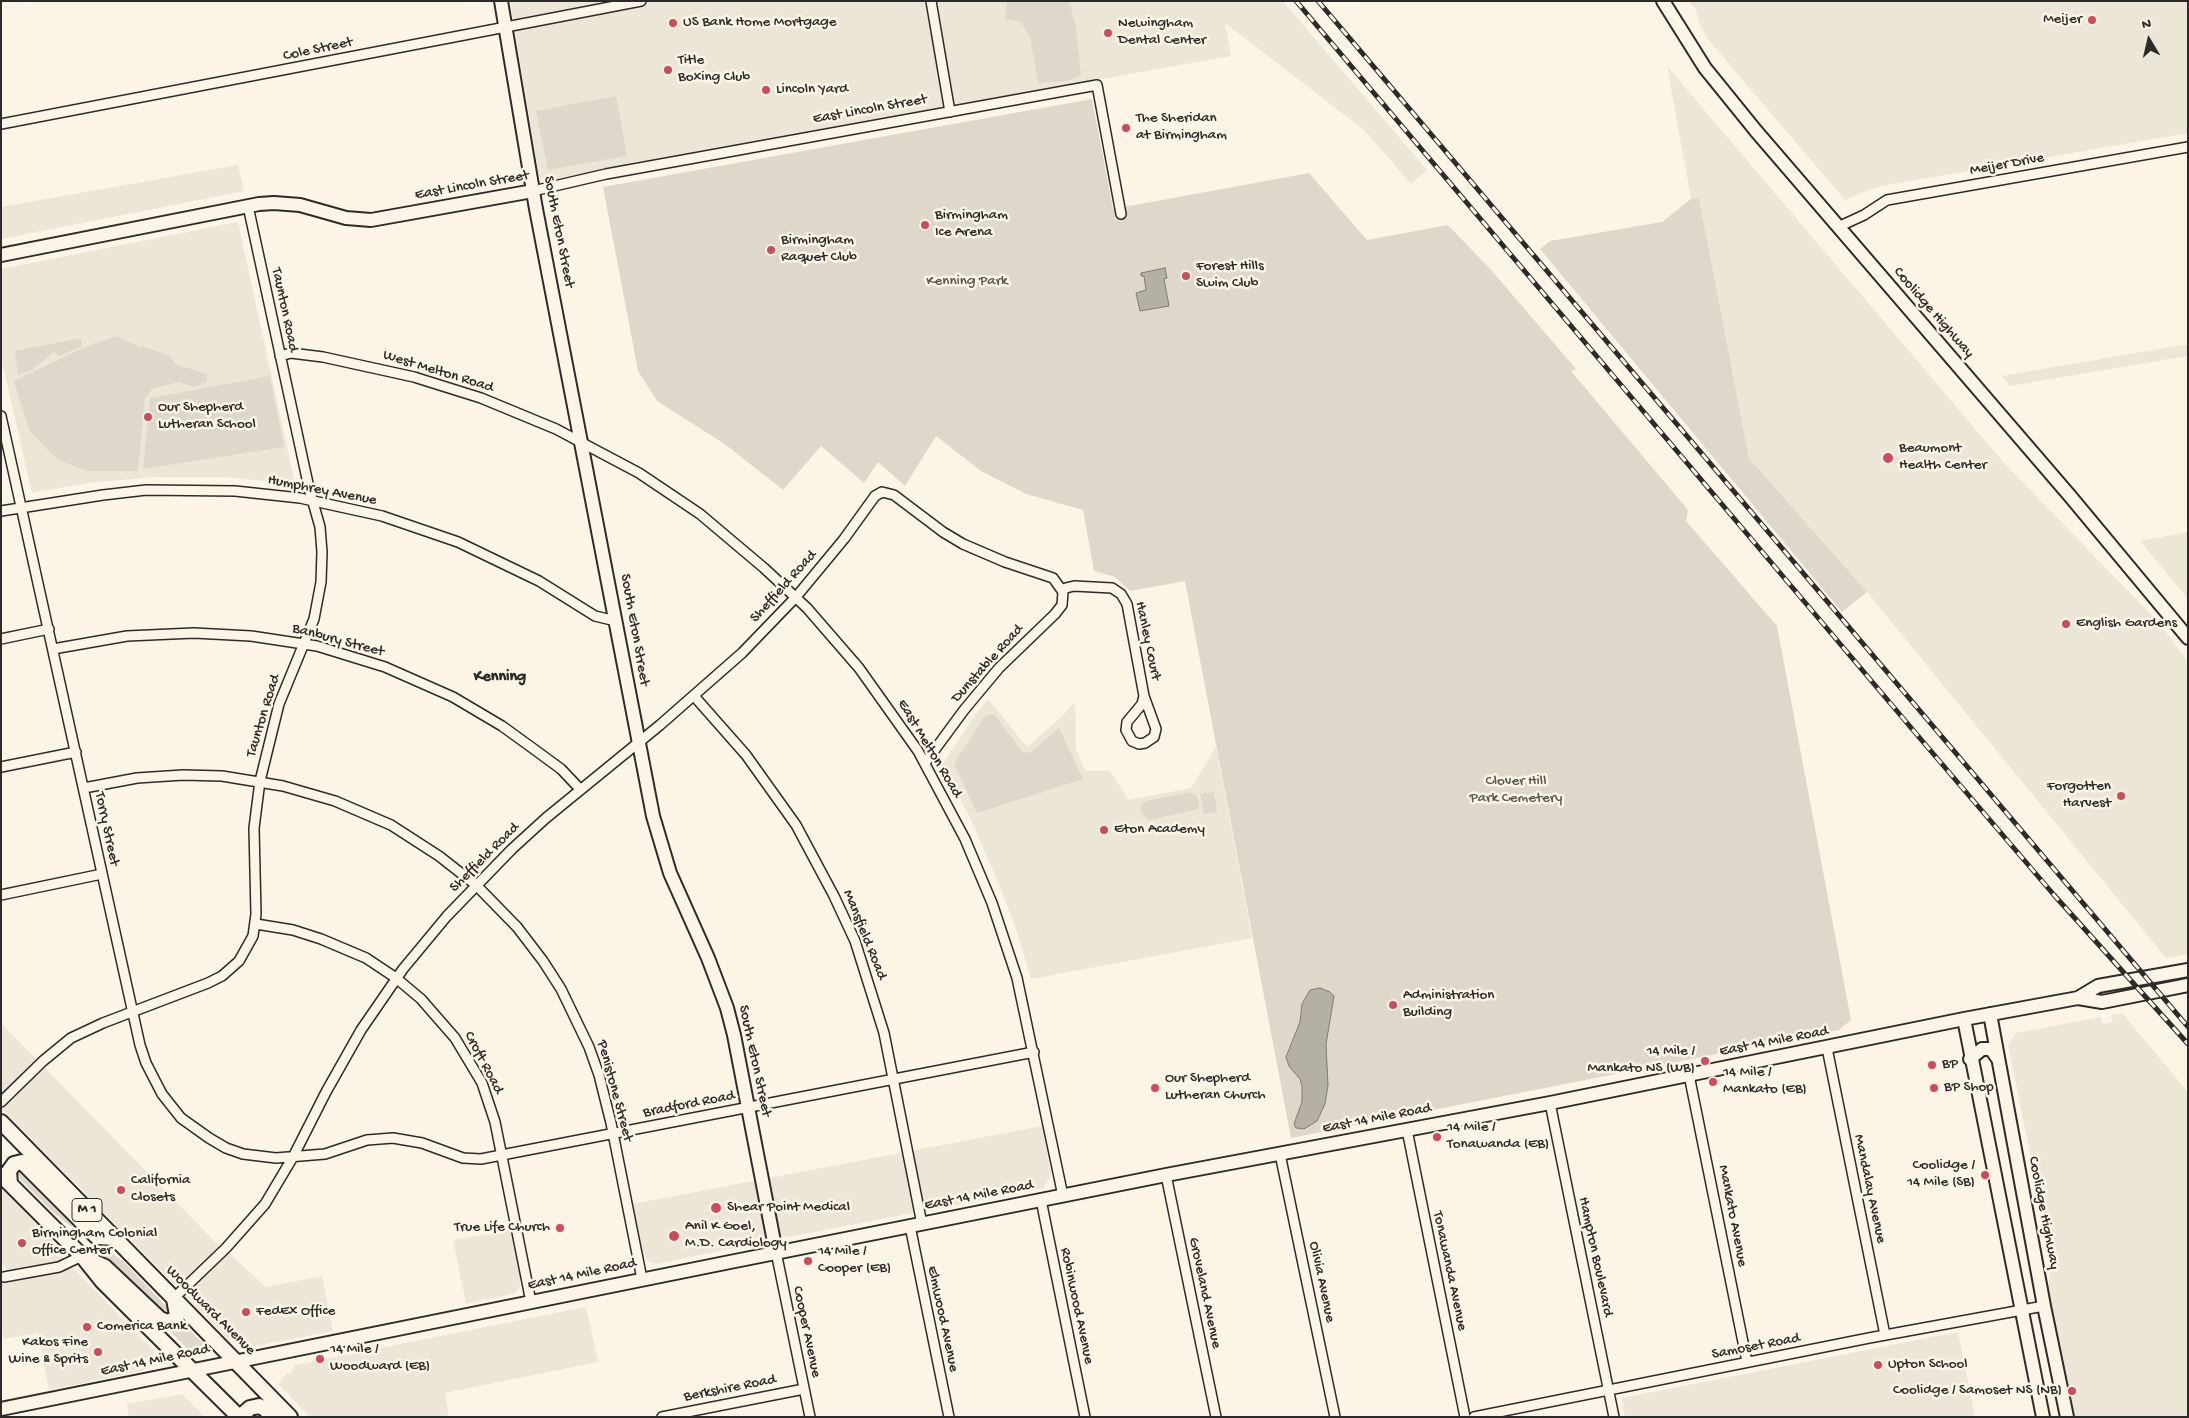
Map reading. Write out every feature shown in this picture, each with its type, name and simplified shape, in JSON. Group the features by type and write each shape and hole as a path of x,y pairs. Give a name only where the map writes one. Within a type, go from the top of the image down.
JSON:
{"main road":[{"name":"South Eton Street","path":"501,1 533,191 638,742 663,854 676,890 708,958 727,1008 734,1035 776,1252"},
{"name":"Coolidge Highway","path":"1663,1 1705,68 1838,227 2070,496 2188,638"},
{"name":"East Lincoln Street","path":"1,255 248,206 288,203 346,218 371,220 533,191"},
{"path":"2078,998 2098,986 2188,970"},
{"path":"2078,998 2102,1002 2188,985"},
{"name":"East 14 Mile Road","path":"1,1409 776,1252 1166,1175 1550,1103 1964,1019 2078,998"},
{"name":"Coolidge Highway","path":"1990,1014 2034,1256 2067,1417"},
{"path":"1964,1019 1970,1059 2043,1417"},
{"path":"1970,1059 1982,1049 1991,1049 1998,1059"},
{"name":"Woodward Avenue","path":"1,1122 290,1417"},
{"path":"6,1179 14,1164 22,1162 97,1237 115,1238"},
{"name":"M 1","path":"6,1179 82,1256 102,1281 240,1417"},
{"path":"82,1256 105,1267 160,1319 166,1322 175,1319 178,1315 174,1298"},
{"path":"2012,1261 2018,1267 2027,1269 2031,1268 2034,1256"},
{"path":"240,1417 250,1408 259,1406 273,1417"}],"street":[{"name":"Cole Street","path":"1,124 641,1"},
{"path":"931,1 950,112"},
{"name":"East Lincoln Street","path":"533,191 606,174 1096,86 1122,214"},
{"name":"Meijer Drive","path":"1838,227 1864,215 1887,200 2188,147"},
{"name":"Taunton Road","path":"1,1102 43,1061 71,1038 133,1011 208,984 222,976 232,969 244,954 253,936 256,924 254,849 260,781 275,718 314,619 321,582 322,552 320,527 280,356 248,206"},
{"name":"West Melton Road","path":"280,356 291,353 323,357 423,380 481,398 523,414 582,442"},
{"name":"Torry Street","path":"1,416 102,874 146,1063 162,1094 181,1118 209,1138 243,1154 293,1158"},
{"name":"East Melton Road","path":"582,442 639,473 700,514 796,597 859,668 881,697 925,763 965,839 992,904 1017,978 1063,1196"},
{"name":"Humphrey Avenue","path":"1,511 104,495 169,490 235,491 313,500 403,522 458,542 539,581 596,616 616,621"},
{"name":"Sheffield Road","path":"174,1298 245,1229 270,1197 293,1158 344,1058 376,1006 425,942 512,848 580,789 694,696 742,653 796,597 844,539 875,496 882,492 894,495 919,515 963,544 1005,562 1053,578 1060,586"},
{"name":"Hanley Court","path":"1060,586 1105,586 1121,594 1128,610 1144,696 1156,729 1154,737 1140,744 1128,737 1126,726 1129,718 1142,704 1144,696"},
{"name":"Dunstable Road","path":"925,763 964,710 999,668 1062,605 1060,586"},
{"path":"1,639 49,630"},
{"name":"Banbury Street","path":"53,649 110,638 165,633 222,633 305,644 385,667 453,697 502,726 532,747 561,769 580,789"},
{"name":"Mansfield Road","path":"694,696 746,755 796,825 816,861 855,941 884,1033 894,1079 916,1225"},
{"path":"1,766 76,752"},
{"name":"Penistone Street","path":"84,788 137,778 222,776 260,781 304,791 370,815 422,844 476,885 526,939 561,989 589,1047 599,1075 613,1134 642,1279"},
{"path":"1,895 102,874"},
{"name":"Croft Road","path":"256,924 294,930 335,944 366,958 396,978 421,999 445,1024 482,1083 490,1106 503,1156 531,1302"},
{"name":"Mandalay Avenue","path":"1826,1048 1885,1335"},
{"name":"Bradford Road","path":"293,1158 325,1154 367,1140 393,1138 422,1143 463,1158 481,1159 503,1156 1034,1052"},
{"name":"Mankato Avenue","path":"1689,1075 1747,1362"},
{"name":"Hampton Boulevard","path":"1550,1103 1614,1417"},
{"name":"Tonawanda Avenue","path":"1407,1130 1465,1417"},
{"name":"Olivia Avenue","path":"1280,1154 1336,1417"},
{"name":"Groveland Avenue","path":"1166,1175 1216,1417"},
{"name":"Robinwood Avenue","path":"1041,1200 1086,1417"},
{"name":"Elmwood Avenue","path":"916,1225 948,1417"},
{"name":"Cooper Avenue","path":"776,1252 810,1417"},
{"path":"4,1277 60,1267 82,1256"},
{"name":"Samoset Road","path":"1474,1417 1885,1335 2044,1306"},
{"name":"Berkshire Road","path":"662,1417 804,1388"}],"shaded area":[{"path":"510,1 1283,1 1427,170 1411,184 1364,130 1225,23 1231,56 636,162 545,182 539,176"},
{"path":"1688,1 2188,1 2188,133 1893,184 1874,188 1845,200 1707,38 1699,23 1696,9"},
{"path":"1667,66 2005,464 2160,624 2188,662 2188,954 2166,958 1867,592 1749,458 1699,198 1691,199"},
{"path":"238,165 244,191 1,239 1,207"},
{"name":"Our Shepherd Lutheran School","path":"238,222 295,484 225,477 156,477 87,483 32,493 1,357 1,269"},
{"path":"1165,268 1167,278 1164,279 1169,306 1140,311 1136,293 1146,290 1144,276 1141,276 1141,273"},
{"path":"2188,344 2188,356 2010,386 2002,376"},
{"path":"2188,532 2188,599 2140,541"},
{"name":"Eton Academy","path":"988,699 1027,747 1075,702 1076,749 1085,771 1110,771 1129,800 1191,788 1216,747 1252,938 1031,979 1016,929 998,882 970,818 942,765 975,715"},
{"path":"1320,988 1334,996 1326,1044 1328,1085 1325,1104 1317,1121 1304,1129 1296,1128 1294,1124 1302,1102 1302,1086 1300,1079 1289,1066 1286,1057 1300,1022 1302,1004 1310,990"},
{"path":"2122,1013 2188,1092 2188,1417 2073,1417 2048,1293 2052,1245 2048,1241 2008,1045 2016,1033 2101,1017 2103,1024 2113,1022 2111,1015"},
{"path":"1,1023 228,1255 230,1254 266,1287 322,1276 333,1331 249,1347 235,1343 225,1336 1,1108"},
{"path":"1042,1126 1051,1175 1044,1188 788,1237 781,1235 754,1244 657,1264 648,1261 641,1248 632,1204"},
{"path":"1,1188 52,1240 57,1251 153,1349 156,1358 151,1367 142,1371 49,1390 38,1333 4,1339 1,1327 1,1283 11,1283 8,1270 1,1263"},
{"path":"513,1230 520,1264 520,1286 515,1293 466,1304 453,1240"},
{"path":"586,1307 598,1362 445,1393 449,1417 310,1417 278,1384 287,1373 291,1373 295,1365"},
{"name":"Upton School","path":"1958,1332 1975,1417 1625,1417 1622,1398"},
{"path":"182,1394 205,1417 129,1417 127,1404"}],"green space":[{"path":"1007,1 1069,1 1076,27 1081,75 1067,81 1038,83 1030,37 1021,22 1005,19"},
{"path":"616,96 627,156 548,170 536,111"},
{"name":"Clover Hill Park Cemetery","path":"1092,99 1113,209 1309,173 1367,240 1448,225 1492,271 1576,369 1571,371 1688,510 1686,521 1777,626 1851,1020 1839,1030 1291,1138 1185,581 1130,591 1115,577 1094,571 1083,510 1026,494 981,471 936,436 905,486 878,462 864,483 821,446 783,490 726,445 657,401 638,371 603,187"},
{"path":"1699,198 1749,458 1867,592 1842,612 1540,249 1550,241 1662,222 1691,199"},
{"path":"117,336 142,348 142,346 170,356 175,364 207,374 207,382 195,387 178,382 152,389 145,398 138,471 87,471 58,460 29,430 14,381 85,347"},
{"path":"81,338 82,346 59,356 54,352 32,370 18,375 15,351"},
{"path":"270,376 284,447 143,469 150,398"},
{"path":"994,714 1023,753 1031,752 1059,728 1083,779 977,813 954,764 985,716"},
{"path":"1191,792 1197,796 1198,809 1150,820 1144,816 1140,806 1146,801"},
{"path":"1214,792 1217,812 1204,814 1200,794"},
{"path":"19,1169 28,1171 101,1246 123,1261 170,1310 169,1317 154,1309 82,1235 54,1213 21,1180 16,1171"},
{"path":"184,1325 205,1345 206,1350 203,1356 196,1357 167,1328"}],"railway":[{"path":"1296,1 1924,743 2054,895 2188,1044"},
{"path":"1318,1 2188,1027"}],"place":[{"name":"Meijer","path":"2092,20"},
{"name":"US Bank Home Mortgage","path":"673,23"},
{"name":"Newingham Dental Center","path":"1108,33"},
{"name":"Title Boxing Club","path":"668,70"},
{"name":"Lincoln Yard","path":"766,90"},
{"name":"The Sheridan at Birmingham","path":"1126,128"},
{"name":"Birmingham Ice Arena","path":"925,225"},
{"name":"Birmingham Raquet Club","path":"771,250"},
{"name":"Forest Hills Swim Club","path":"1186,276"},
{"name":"Our Shepherd Lutheran School","path":"148,417"},
{"name":"Beaumont Health Center","path":"1888,458"},
{"name":"English Gardens","path":"2066,624"},
{"name":"Forgotten Harvest","path":"2121,796"},
{"name":"Eton Academy","path":"1104,830"},
{"name":"Administration Building","path":"1393,1005"},
{"name":"14 Mile / Mankato NS (WB)","path":"1705,1061"},
{"name":"BP","path":"1932,1065"},
{"name":"14 Mile / Mankato (EB)","path":"1713,1082"},
{"name":"Our Shepherd Lutheran Church","path":"1155,1088"},
{"name":"BP Shop","path":"1934,1088"},
{"name":"14 Mile / Tonawanda (EB)","path":"1437,1137"},
{"name":"Coolidge / 14 Mile (SB)","path":"1985,1175"},
{"name":"California Closets","path":"121,1190"},
{"name":"Shear Point Medical","path":"716,1208"},
{"name":"True Life Church","path":"560,1228"},
{"name":"Anil K Goel, M.D. Cardiology","path":"674,1236"},
{"name":"Birmingham Colonial Office Center","path":"22,1243"},
{"name":"14 Mile / Cooper (EB)","path":"808,1261"},
{"name":"FedEx Office","path":"246,1312"},
{"name":"Comerica Bank","path":"87,1327"},
{"name":"Kakos Fine Wine & Sprits","path":"98,1352"},
{"name":"14 Mile / Woodward (EB)","path":"320,1359"},
{"name":"Upton School","path":"1878,1365"},
{"name":"Coolidge / Samoset NS (NB)","path":"2072,1391"}],"district":[{"name":"Kenning","path":"500,678"}],"park label":[{"name":"Kenning Park","path":"967,282"}]}
